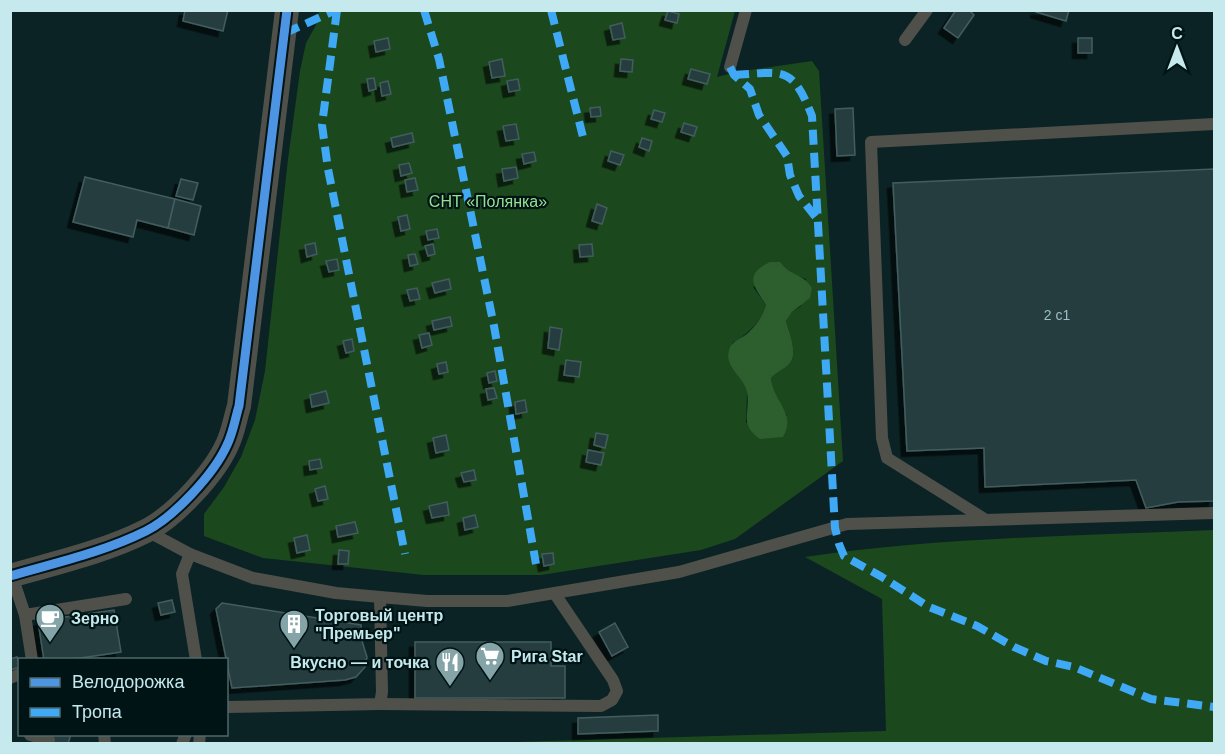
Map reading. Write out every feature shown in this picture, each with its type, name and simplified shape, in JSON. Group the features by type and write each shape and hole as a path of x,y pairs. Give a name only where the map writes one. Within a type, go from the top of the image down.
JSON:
{"street":[{"path":"11,576 103,548 147,531 191,495 209,474 227,446 239,406 287,10"}],"lane":[{"path":"730,68 746,10"},
{"path":"905,40 927,10"},
{"path":"987,520 887,458 882,438 871,142 1215,124"},
{"path":"147,531 190,554 253,578 336,593 427,601 507,602 679,572 847,524 1215,513"},
{"path":"190,554 182,574 196,658"},
{"path":"11,576 25,615 32,658"},
{"path":"228,706 380,704 601,706 612,700 617,691 613,680 555,594"},
{"path":"380,597 382,692 380,704"},
{"path":"25,615 126,599"},
{"path":"34,736 49,740"}],"green space":[{"name":"СНТ «Полянка»","path":"319,11 735,11 717,77 812,61 819,71 843,461 735,539 701,550 541,575 424,575 263,558 204,536 204,514 224,487 241,457 255,420 265,371 300,71 306,43 316,25","holes":["787,272 806,279 801,306 792,312 786,321 792,343 792,359 771,378 772,388 787,416 746,423 747,391 732,343 753,327 764,311 766,305 753,287"]},
{"path":"770,262 780,262 812,288 810,298 792,312 786,321 792,342 792,359 771,378 786,414 787,429 783,437 760,439 747,423 747,392 728,357 732,344 752,329 763,312 766,305 753,281 756,272"},
{"path":"1214,530 1214,743 479,743 886,731 882,599 805,557 958,541"}],"building":[{"path":"185,10 228,10 223,31 183,21"},
{"path":"956,10 969,10 974,15 958,38 944,28"},
{"path":"1037,10 1069,10 1066,21 1036,12"},
{"path":"668,11 679,14 677,23 665,20"},
{"path":"622,23 625,38 613,40 610,26"},
{"path":"388,38 390,49 376,52 374,41"},
{"path":"1078,38 1092,38 1092,53 1078,53"},
{"path":"502,59 505,76 492,78 489,62"},
{"path":"621,59 633,60 632,72 620,71"},
{"path":"691,69 710,74 707,84 688,79"},
{"path":"374,78 376,89 369,91 367,79"},
{"path":"518,79 520,90 509,92 507,81"},
{"path":"388,81 391,94 382,96 380,83"},
{"path":"600,107 601,116 591,117 590,108"},
{"path":"853,108 855,155 837,156 835,109"},
{"path":"654,110 665,113 662,122 651,119"},
{"path":"684,123 697,127 694,136 681,132"},
{"path":"516,124 519,139 506,141 503,126"},
{"path":"412,133 414,142 393,147 391,138"},
{"path":"642,138 652,141 649,151 639,147"},
{"path":"611,151 624,155 620,165 608,161"},
{"path":"534,152 536,161 524,164 522,154"},
{"path":"409,163 412,173 401,176 399,165"},
{"path":"516,167 518,178 504,181 502,169"},
{"path":"1214,169 1214,501 1178,502 1146,508 1136,480 985,487 984,448 907,451 893,183"},
{"path":"85,177 175,199 168,228 137,220 133,237 73,222"},
{"path":"415,178 418,190 407,192 405,180"},
{"path":"181,179 198,183 193,200 176,196"},
{"path":"175,199 201,206 194,235 168,228"},
{"path":"597,204 607,208 602,224 592,221"},
{"path":"407,215 410,229 401,231 398,217"},
{"path":"437,229 439,238 428,240 426,231"},
{"path":"315,243 317,254 307,257 305,245"},
{"path":"433,244 435,254 428,256 425,246"},
{"path":"592,244 593,256 580,257 579,245"},
{"path":"415,254 418,264 410,266 408,255"},
{"path":"337,259 339,270 329,272 326,261"},
{"path":"449,279 451,289 435,293 432,283"},
{"path":"417,288 420,299 410,301 407,290"},
{"path":"450,317 452,326 434,330 432,321"},
{"path":"550,327 562,329 559,350 548,348"},
{"path":"429,333 432,345 422,348 419,335"},
{"path":"352,339 354,351 346,353 343,341"},
{"path":"566,360 581,362 579,377 564,375"},
{"path":"446,362 448,372 439,374 437,364"},
{"path":"495,371 497,381 489,383 487,373"},
{"path":"494,388 497,398 488,400 486,389"},
{"path":"326,391 329,403 312,407 310,395"},
{"path":"525,400 527,412 516,414 515,402"},
{"path":"596,433 608,435 605,448 594,445"},
{"path":"446,435 449,450 436,453 433,438"},
{"path":"588,450 604,453 601,465 586,462"},
{"path":"320,459 322,468 310,470 309,461"},
{"path":"474,470 476,480 464,482 461,473"},
{"path":"325,486 328,499 318,501 315,489"},
{"path":"447,502 449,515 432,518 429,506"},
{"path":"475,515 478,527 465,530 463,518"},
{"path":"355,522 358,533 338,537 336,526"},
{"path":"307,535 310,550 297,553 294,538"},
{"path":"339,550 349,551 348,564 338,564"},
{"path":"553,553 554,564 544,566 542,554"},
{"path":"172,600 175,612 161,615 158,603"},
{"name":"Торговый центр \"Премьер\"","path":"222,603 361,625 362,641 367,657 365,667 356,677 345,680 232,688 228,658 226,658 216,609"},
{"path":"114,610 121,652 80,658 44,658 38,621"},
{"path":"615,623 628,647 612,656 599,632"},
{"name":"Рига Star","path":"415,642 551,642 551,666 565,666 565,698 415,698"},
{"path":"17,657 18,668 10,670 10,659"},
{"path":"658,715 658,731 578,734 578,718"},
{"path":"50,736 70,736 68,744 48,744"}],"marked path":[{"path":"285,33 336,10"},
{"path":"337,10 322,125 328,169 405,554"},
{"path":"424,10 439,59 494,326 536,564"},
{"path":"551,10 583,137"},
{"path":"730,67 734,75 750,89 759,115 787,156 790,175 799,196 818,220"},
{"path":"734,75 764,73 784,75 798,88 812,116 835,528 844,556 929,607 977,626 1014,647 1046,661 1074,667 1151,699 1214,707"}],"cycle path":[{"path":"10,576 96,551 146,531 169,516 192,494 213,469 227,445 239,406 287,10"}],"place":[{"name":"Зерно","path":"50,644"},
{"name":"Торговый центр \"Премьер\"","path":"294,650"},
{"name":"Рига Star","path":"490,682"},
{"name":"Вкусно — и точка","path":"450,688"}]}
